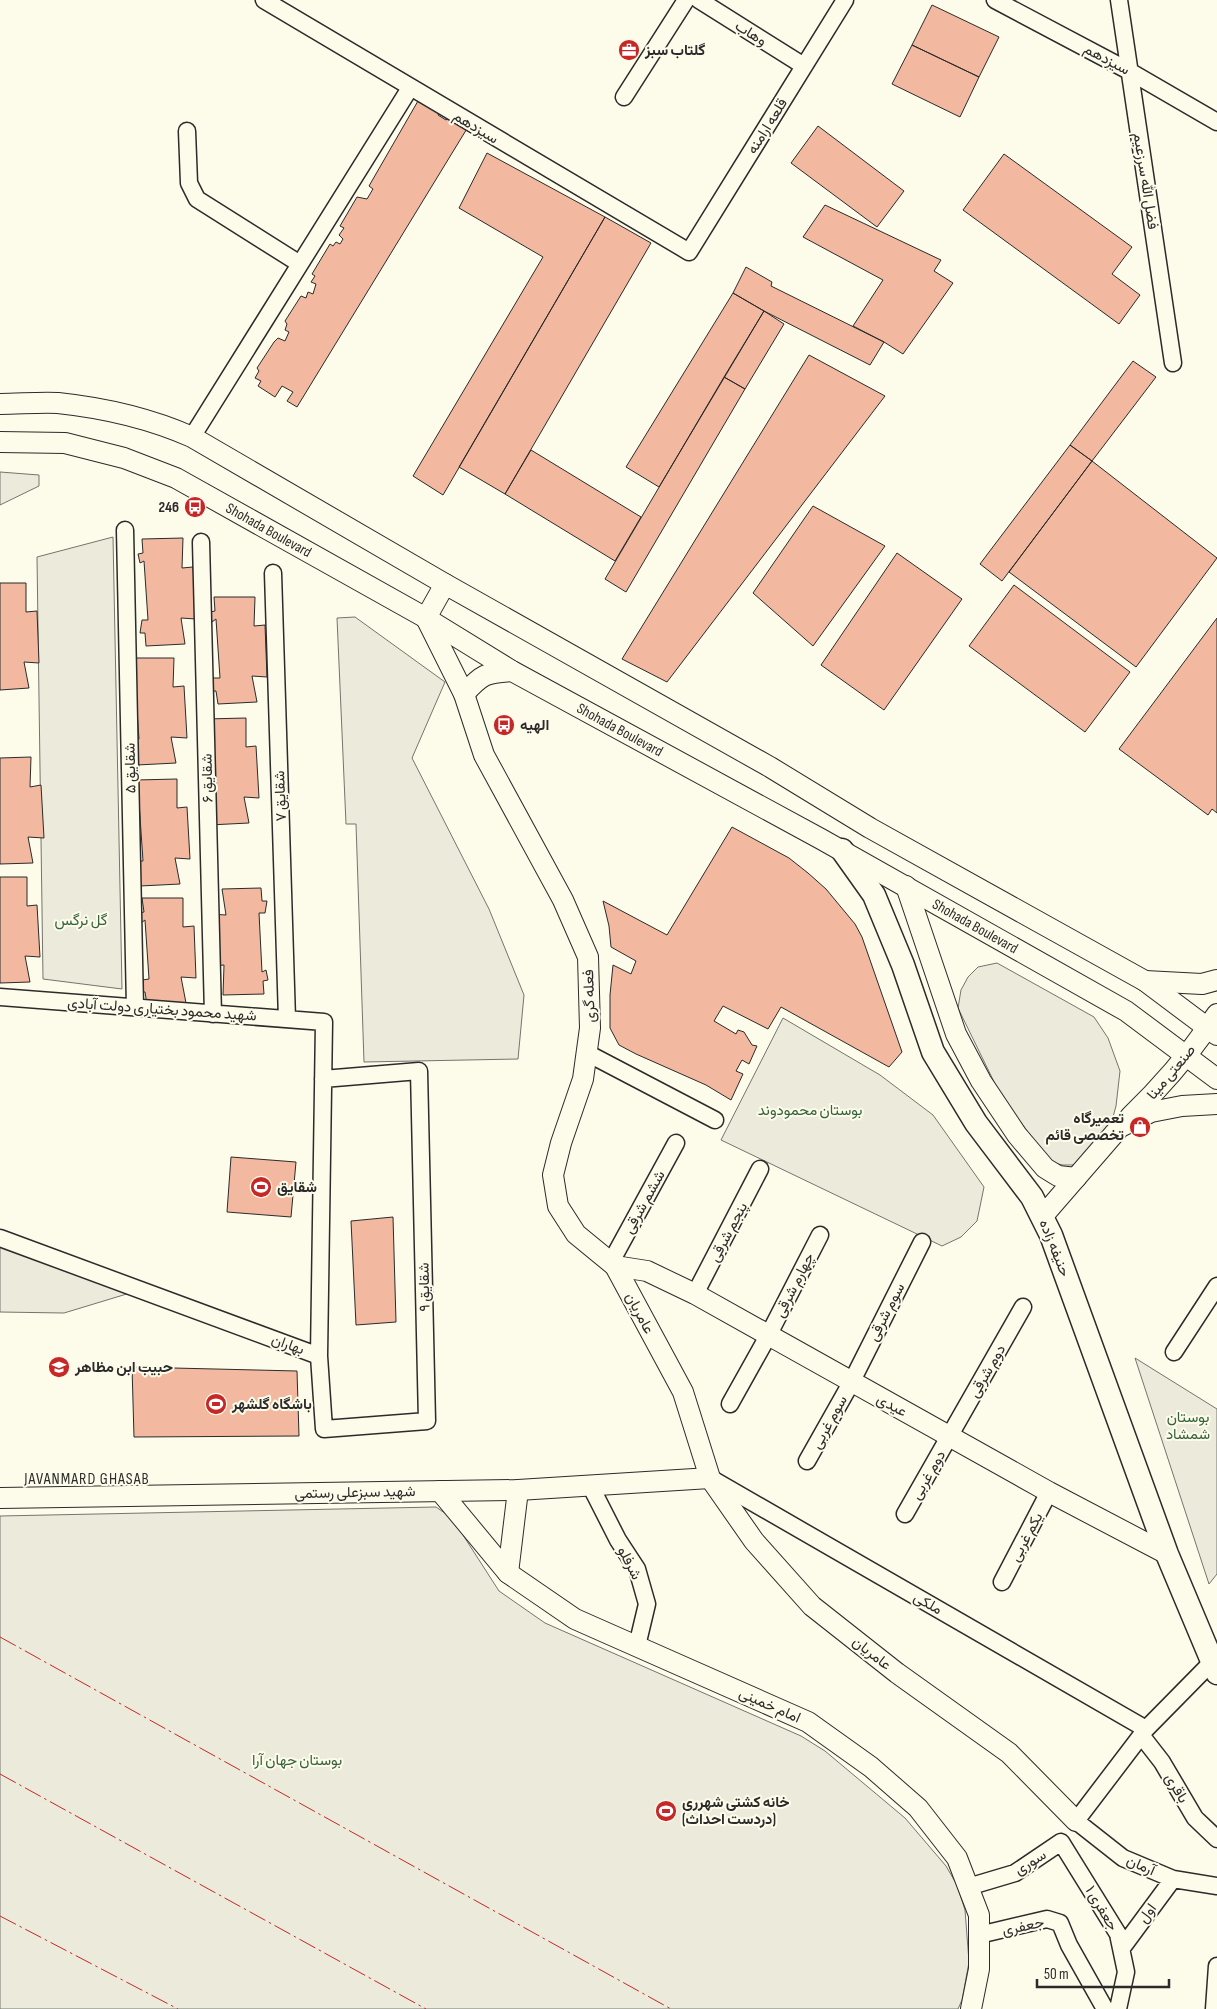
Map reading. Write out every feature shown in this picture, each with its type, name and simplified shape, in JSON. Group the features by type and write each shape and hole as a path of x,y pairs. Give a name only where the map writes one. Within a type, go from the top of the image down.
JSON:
{"main road":[{"name":"حنیفه زاده","path":"842,850 874,894 903,965 933,1052 976,1123 1032,1197 1052,1235 1167,1554 1214,1668"}],"street":[{"name":"سیزدهم","path":"264,0 689,252"},
{"path":"624,97 697,0"},
{"name":"وهاب","path":"697,0 804,66"},
{"name":"قلعه ارامنه","path":"689,252 844,0"},
{"name":"سیزدهم","path":"995,0 1129,71 1217,122"},
{"name":"فضل الله سرزعیم","path":"1119,0 1173,363"},
{"path":"192,436 410,88"},
{"path":"187,131 189,183 197,199 300,264"},
{"path":"0,404 56,403 111,410 160,423 192,436 445,584 770,767 870,828 1145,981 1214,1025"},
{"name":"Shohada Boulevard","path":"0,442 65,443 124,458 176,478 426,618 512,672 842,850 1126,1011 1217,1079"},
{"name":"شقایق ۵","path":"125,530 135,1007"},
{"name":"شقایق ۶","path":"201,542 213,1014"},
{"name":"شقایق ۷","path":"272,573 288,1019"},
{"path":"426,618 445,584"},
{"name":"فعله گری","path":"426,618 464,694 484,755 558,892 588,958 590,1028 583,1079 561,1143 554,1175 558,1206 576,1234 613,1264"},
{"path":"464,694 477,680 490,672 512,672"},
{"path":"906,886 956,1034 981,1081 1017,1135 1045,1168 1058,1176 1076,1178"},
{"path":"1145,981 1202,984 1217,980"},
{"name":"شهید محمود بختیاری دولت آبادی","path":"0,997 324,1022"},
{"name":"بهاران","path":"0,1238 319,1356 324,1022"},
{"name":"صنعتی مینا","path":"1042,1217 1120,1127 1154,1093 1214,1025"},
{"path":"587,1053 715,1120"},
{"name":"شقایق ۹","path":"319,1356 324,1429 428,1421 419,1071 323,1079"},
{"path":"1120,1127 1150,1112 1182,1106 1217,1104"},
{"name":"ششم شرقی","path":"613,1264 676,1143"},
{"name":"پنجم شرقی","path":"695,1294 760,1169"},
{"name":"چهارم شرقی","path":"730,1404 768,1336 820,1235"},
{"name":"سوم شرقی","path":"851,1383 922,1242"},
{"name":"عیدی","path":"613,1264 647,1271 695,1294 851,1383 950,1435 1049,1492 1167,1554"},
{"name":"عامریان","path":"613,1264 683,1392 710,1478 754,1541 812,1606 897,1673 1009,1753 1076,1821"},
{"path":"1174,1352 1217,1286"},
{"name":"دوم شرقی","path":"950,1435 1023,1307"},
{"name":"سوم غربی","path":"807,1461 851,1383"},
{"name":"دوم غربی","path":"906,1514 950,1435"},
{"name":"شهید سبزعلی رستمی","path":"0,1498 518,1490 710,1478"},
{"name":"ملکی","path":"710,1478 1143,1732"},
{"name":"شرفلو","path":"590,1485 618,1540 637,1569 647,1604 637,1646"},
{"path":"508,1573 518,1490"},
{"name":"امام خمینی","path":"440,1491 508,1573 576,1619 808,1722 871,1767 918,1808 957,1858 979,1915 979,1969 971,2009"},
{"name":"یکم غربی","path":"1002,1582 1049,1492"},
{"path":"1076,1821 1143,1732 1214,1668"},
{"name":"باقری","path":"1143,1732 1195,1818 1217,1838"},
{"name":"آرمان","path":"1076,1821 1123,1858 1172,1879 1217,1886"},
{"name":"سوری","path":"968,1888 1015,1873 1061,1842"},
{"name":"جعفری ۱","path":"1061,1842 1118,1934 1126,1972 1118,2009"},
{"name":"اول","path":"1122,1948 1172,1879"},
{"name":"جعفری","path":"979,1935 1047,1919 1060,1923 1069,1945 1105,2009"},
{"path":"1214,2009 1217,1966"}],"green space":[{"path":"0,472 39,475 39,486 0,505"},
{"name":"گل نرگس","path":"113,537 122,989 43,979 37,557"},
{"path":"355,617 445,682 412,758 489,909 524,995 518,1059 364,1062 356,824 346,824 337,618"},
{"path":"997,963 1094,1017 1108,1038 1120,1071 1116,1106 1110,1128 1080,1165 1063,1165 1050,1162 1000,1094 958,1008 961,990 968,977 978,967"},
{"name":"بوستان محمودوند","path":"783,1018 880,1075 933,1115 984,1187 977,1221 961,1237 942,1246 721,1140"},
{"path":"0,1247 79,1273 130,1293 64,1313 0,1312"},
{"name":"بوستان شمشاد","path":"1135,1358 1217,1409 1217,1574 1209,1584"},
{"name":"بوستان جهان آرا","path":"436,1507 452,1518 499,1591 545,1623 801,1736 825,1751 905,1818 946,1866 957,1885 965,1910 969,1962 962,2000 958,2009 0,2009 0,1516"}],"building":[{"path":"932,5 999,37 979,77 912,45"},
{"path":"912,45 979,77 960,117 892,84"},
{"path":"422,94 443,106 438,115 446,120 456,112 468,127 297,407 287,401 293,392 282,386 275,397 258,386 261,381 255,378 259,371 257,368 278,338 285,341 289,332 285,330 287,324 285,321 301,296 306,298 308,292 313,294 316,284 311,282 315,276 312,274 330,244 333,246 336,242 340,244 343,239 339,235 344,228 340,226 357,197 367,199 373,189 369,186"},
{"path":"818,126 904,191 877,227 791,163"},
{"path":"487,153 605,217 443,495 413,476 543,257 459,208"},
{"path":"1004,154 1132,247 1112,274 1140,295 1119,324 963,210"},
{"path":"825,205 941,260 934,271 953,283 903,354 853,326 883,280 803,237"},
{"path":"605,217 651,243 505,494 459,467"},
{"path":"746,267 772,282 771,286 884,342 870,365 764,311 733,293"},
{"path":"733,293 764,311 659,487 626,467"},
{"path":"764,311 784,324 745,389 724,377"},
{"path":"809,355 885,396 667,682 622,659"},
{"path":"1133,361 1156,377 1092,461 1070,445"},
{"path":"724,377 745,389 626,592 605,579"},
{"path":"1070,445 1092,461 1002,581 980,564"},
{"path":"531,450 641,517 615,561 505,494"},
{"path":"1092,461 1217,558 1136,667 1009,572"},
{"path":"813,506 885,546 813,646 753,593"},
{"path":"183,538 182,568 193,567 196,619 181,618 185,644 146,646 145,633 140,633 142,620 148,620 144,561 140,563 138,554 143,553 142,539"},
{"path":"897,553 962,599 884,710 821,665"},
{"path":"0,583 26,583 26,612 37,611 39,663 24,662 29,688 0,690"},
{"path":"1014,585 1130,672 1085,732 969,646"},
{"path":"214,597 255,597 254,626 265,625 267,677 252,676 257,702 218,704 216,691 212,691 213,678 220,678 216,619 212,622 210,612 215,611"},
{"path":"1217,618 1217,813 1212,809 1208,815 1119,749"},
{"path":"133,658 174,658 173,687 184,686 187,738 171,737 176,763 137,765 133,740 139,739"},
{"path":"246,718 246,747 256,746 259,798 244,797 249,823 209,825 205,719"},
{"path":"31,757 30,787 41,785 44,838 28,837 33,863 0,864 0,758"},
{"path":"177,779 177,808 187,807 190,859 175,858 180,884 140,886 136,861 143,861 139,802 134,804 136,780"},
{"path":"732,827 789,858 826,889 855,924 862,937 902,1052 889,1067 781,1007 768,1029 723,1006 714,1021 736,1034 738,1030 744,1032 752,1045 757,1046 749,1064 742,1060 736,1071 743,1074 731,1100 706,1085 619,1045 610,1028 610,995 613,965 631,974 636,961 611,947 609,926 603,901 667,935"},
{"path":"0,877 27,877 27,906 37,905 40,957 25,956 30,982 0,983"},
{"path":"261,888 262,901 267,901 265,913 259,913 262,972 266,970 268,980 263,981 264,994 223,995 224,965 213,966 211,914 226,915 222,889"},
{"path":"142,898 183,898 183,927 194,926 196,978 181,977 186,1003 147,1005 145,992 141,992 142,980 149,979 145,920 141,923 139,913 144,912"},
{"name":"شقایق","path":"231,1157 296,1162 291,1217 227,1212"},
{"path":"393,1217 396,1322 356,1325 351,1221"},
{"name":"باشگاه گلشهر","path":"132,1367 297,1371 299,1436 134,1437"}],"power":[{"path":"0,1637 671,2009"},
{"path":"0,1774 426,2009"},
{"path":"0,1916 178,2009"}],"place":[{"name":"گلتاب سبز","path":"629,50"},
{"name":"246","path":"195,507"},
{"name":"الهیه","path":"504,725"},
{"name":"تعمیرگاه تخصصی قائم","path":"1140,1127"},
{"name":"شقایق","path":"261,1187"},
{"name":"حبیب ابن مظاهر","path":"59,1367"},
{"name":"باشگاه گلشهر","path":"216,1404"},
{"name":"خانه کشتی شهرری (دردست احداث)","path":"666,1811"}],"district":[{"name":"JAVANMARD GHASAB","path":"87,1478"}]}
